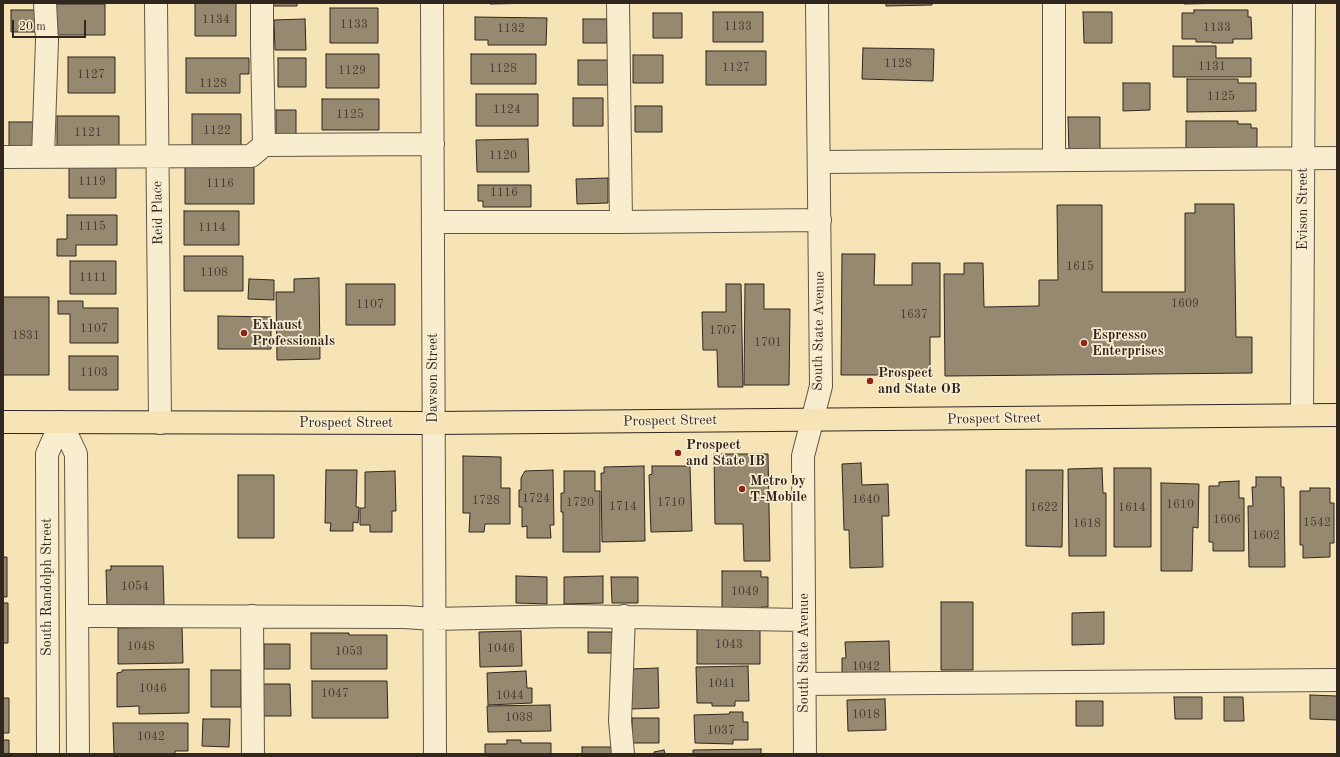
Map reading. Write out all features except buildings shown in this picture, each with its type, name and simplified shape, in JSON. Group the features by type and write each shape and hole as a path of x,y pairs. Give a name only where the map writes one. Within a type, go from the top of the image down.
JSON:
{"main road":[{"name":"Prospect Street","path":"3,422 433,423 1337,415"}],"street":[{"path":"43,157 47,40 44,3"},
{"name":"Reid Place","path":"156,3 160,423"},
{"path":"262,3 264,144"},
{"name":"Dawson Street","path":"432,3 435,754"},
{"path":"618,3 621,222"},
{"name":"South State Avenue","path":"805,754 803,456 821,386 817,3"},
{"path":"1054,3 1054,160"},
{"name":"Evison Street","path":"1302,415 1304,3"},
{"path":"3,157 250,156 264,144 433,144"},
{"path":"819,162 1337,158"},
{"path":"433,222 820,220"},
{"path":"61,422 76,454 78,754"},
{"name":"South Randolph Street","path":"48,754 47,454 61,422"},
{"path":"90,616 404,617 434,619 624,616 804,620"},
{"path":"252,616 253,754"},
{"path":"623,754 620,720 624,616"},
{"path":"805,684 1337,680"}],"place":[{"name":"Exhaust Professionals","path":"244,333"},
{"name":"Espresso Enterprises","path":"1084,343"},
{"name":"Prospect and State OB","path":"870,381"},
{"name":"Prospect and State IB","path":"678,453"},
{"name":"Metro by T-Mobile","path":"742,489"}]}
